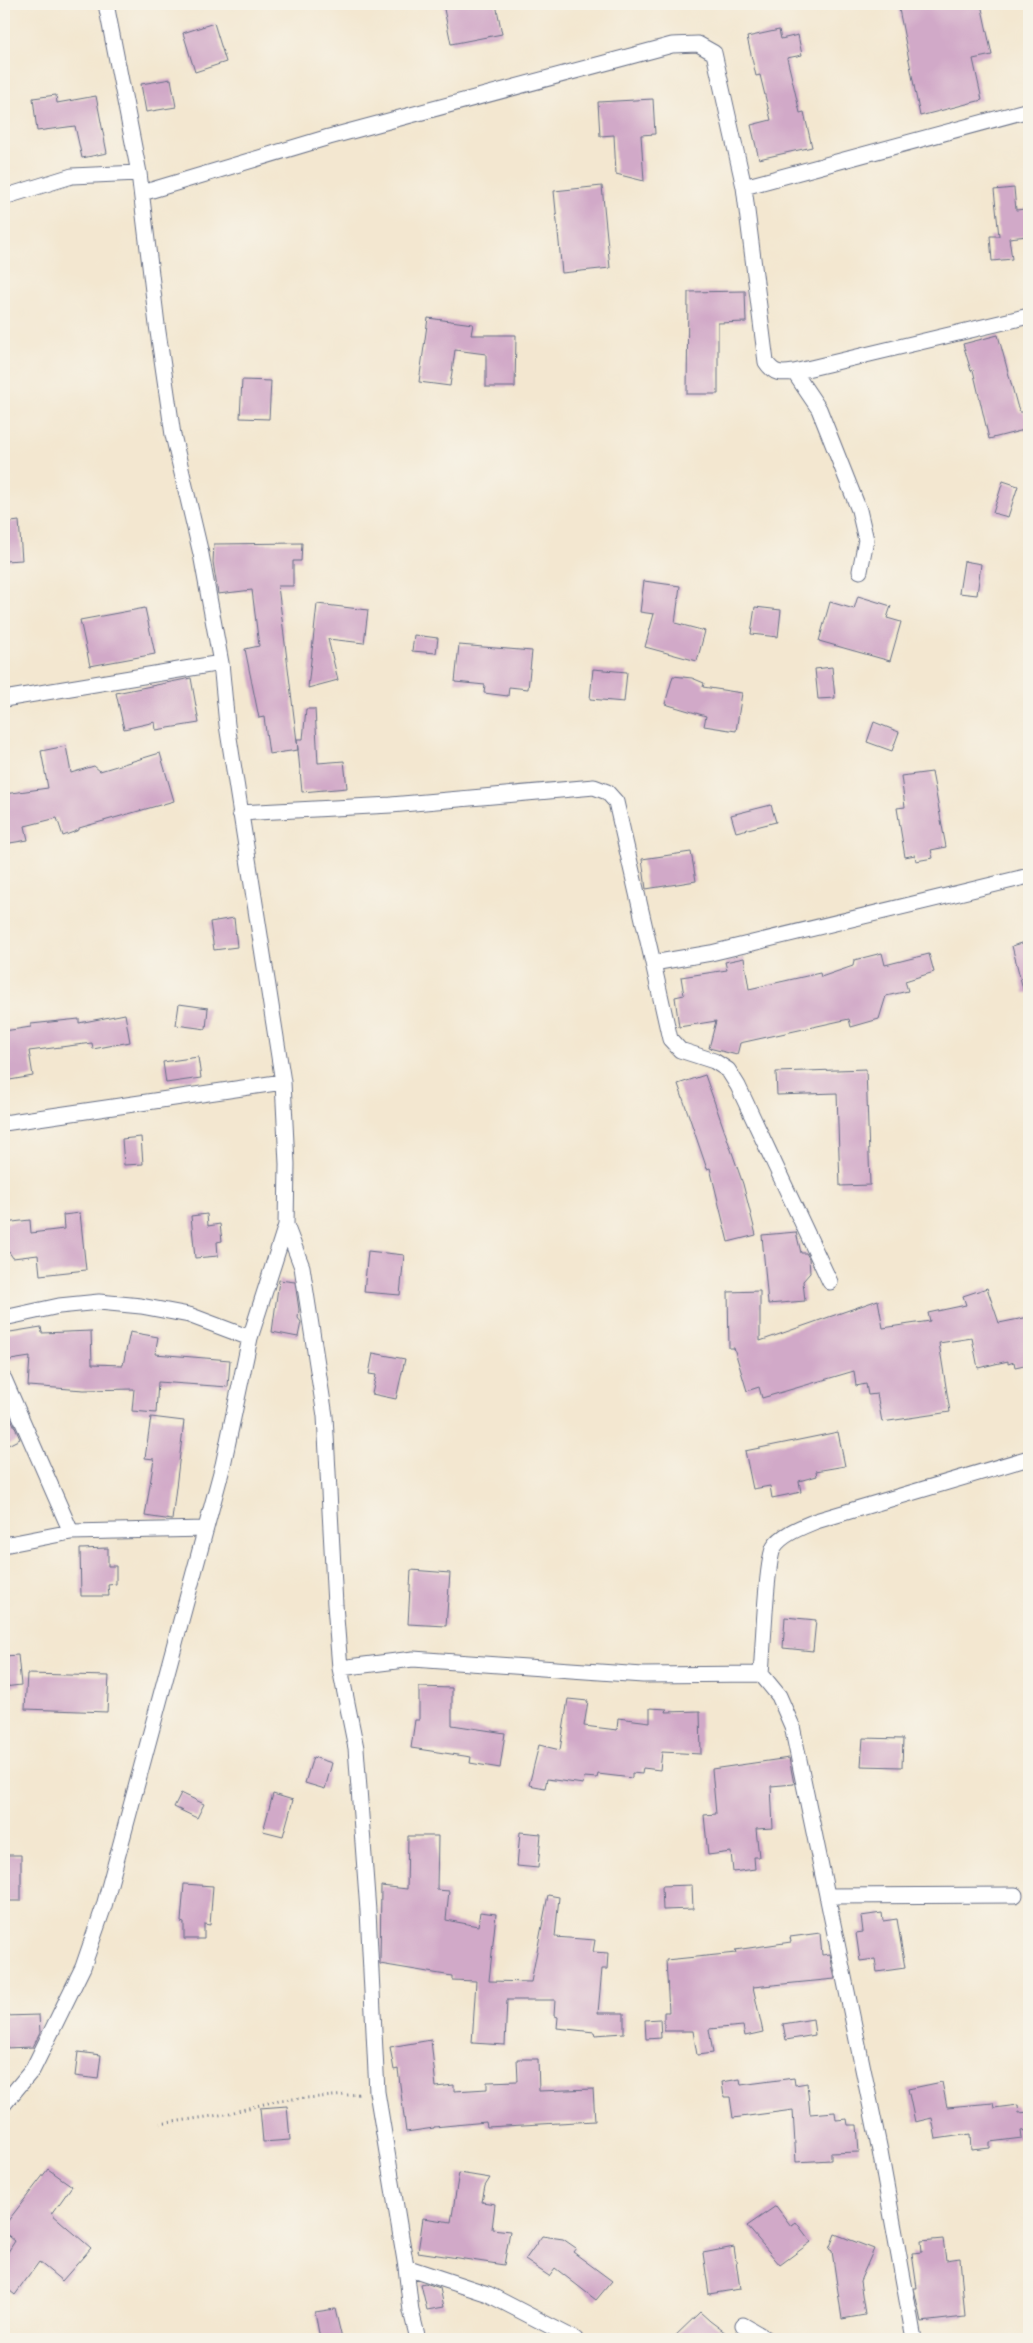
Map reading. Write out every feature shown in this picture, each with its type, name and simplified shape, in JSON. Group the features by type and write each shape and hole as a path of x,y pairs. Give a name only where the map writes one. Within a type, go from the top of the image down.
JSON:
{"street":[{"path":"4,2104 34,2069 83,1967 104,1906 223,1465 250,1338 286,1225 287,1164 282,1082 227,725 221,663 201,554 173,436 157,324 139,173 106,4"},
{"path":"142,193 328,137 672,44 698,44 714,53 744,187 766,362 772,370 780,374 794,372 1029,316"},
{"path":"744,187 1029,110"},
{"path":"4,197 72,176 139,173"},
{"path":"794,372 820,409 859,510 866,540 860,572"},
{"path":"4,699 221,663"},
{"path":"240,813 391,805 594,787 607,792 616,802 670,1039 680,1050 714,1061 728,1070 738,1086 830,1282"},
{"path":"653,963 711,954 1029,876"},
{"path":"4,1122 282,1082"},
{"path":"286,1225 302,1267 325,1416 340,1668 356,1748 368,1911 376,2092 406,2267 411,2311 418,2339"},
{"path":"4,1318 59,1306 99,1302 141,1306 189,1316 250,1338"},
{"path":"4,1379 71,1532"},
{"path":"914,2339 880,2151 792,1726 779,1696 761,1674 770,1566 774,1548 790,1533 816,1521 1029,1458"},
{"path":"4,1545 71,1532 205,1529"},
{"path":"340,1668 413,1659 643,1676 761,1674"},
{"path":"827,1896 1015,1895"},
{"path":"406,2267 488,2294 575,2339"},
{"path":"743,2326 767,2339"}],"path":[{"path":"160,2124 226,2114 280,2100 376,2092"}],"building":[{"path":"443,4 496,4 502,34 451,44"},
{"path":"898,4 981,4 992,55 973,59 982,100 920,116"},
{"path":"214,23 226,62 195,72 183,33"},
{"path":"779,30 781,39 798,35 802,55 787,58 800,113 804,112 812,147 759,159 751,125 771,120 760,75 756,76 747,37"},
{"path":"171,79 176,107 146,112 141,84"},
{"path":"56,95 57,103 96,96 107,153 82,158 75,126 37,131 33,98"},
{"path":"653,99 655,134 641,135 644,181 616,174 614,135 600,136 598,102"},
{"path":"602,186 610,268 562,273 554,191"},
{"path":"1014,188 1016,210 1025,209 1028,236 1009,238 1012,259 992,261 990,236 999,236 994,190"},
{"path":"745,291 746,322 718,323 718,394 687,394 688,292"},
{"path":"428,318 473,324 471,335 516,335 515,387 486,387 486,354 455,350 450,386 419,382"},
{"path":"998,335 1017,405 1020,412 1024,412 1028,429 989,439 973,370 971,371 963,344"},
{"path":"242,380 271,381 269,419 240,418"},
{"path":"1003,481 1018,486 1008,517 993,513"},
{"path":"19,521 22,560 4,561 4,523"},
{"path":"302,543 301,561 293,561 293,586 278,586 298,750 269,754 264,717 259,718 245,649 259,646 252,590 218,594 213,562 214,544"},
{"path":"964,561 981,564 977,595 959,593"},
{"path":"644,581 680,586 675,623 705,631 697,661 645,647 654,614 640,612"},
{"path":"858,596 891,606 887,618 901,622 890,661 819,641 830,602 854,609"},
{"path":"317,604 368,610 364,643 328,639 338,680 308,688"},
{"path":"755,607 781,610 778,637 751,634"},
{"path":"145,608 155,654 90,666 80,620"},
{"path":"414,635 438,638 436,653 412,651"},
{"path":"459,645 532,651 528,689 509,687 508,696 484,693 485,685 455,682"},
{"path":"832,667 835,698 818,699 815,669"},
{"path":"593,669 627,672 624,702 590,699"},
{"path":"673,676 692,678 704,683 703,687 742,693 736,731 704,726 706,716 665,704"},
{"path":"191,678 199,723 156,730 155,722 124,729 116,693"},
{"path":"306,709 315,709 318,763 344,761 347,788 302,792 297,739 303,739"},
{"path":"874,722 899,732 892,751 867,742"},
{"path":"66,746 71,773 94,766 100,771 160,753 174,801 79,828 79,830 63,836 57,818 25,826 28,840 4,844 4,794 48,788 41,751"},
{"path":"932,772 946,847 931,850 933,858 916,861 915,855 905,857 897,808 905,807 901,776"},
{"path":"771,805 776,822 736,832 731,815"},
{"path":"691,852 696,881 646,889 642,859"},
{"path":"234,918 237,947 214,950 210,922"},
{"path":"1029,941 1029,993 1024,993 1012,946"},
{"path":"882,953 885,965 929,954 934,972 905,981 908,991 886,996 879,1019 851,1027 849,1019 740,1043 737,1055 709,1048 716,1021 679,1027 675,997 684,995 681,977 727,970 725,962 744,958 749,989 820,973 821,977 853,966 854,960"},
{"path":"179,1004 208,1008 206,1029 176,1025"},
{"path":"125,1014 130,1042 93,1049 92,1043 29,1051 33,1076 4,1081 4,1031 31,1027 31,1024 79,1019 79,1023"},
{"path":"198,1057 201,1078 166,1083 163,1062"},
{"path":"866,1069 870,1185 840,1186 837,1093 777,1095 776,1072"},
{"path":"705,1075 743,1184 756,1235 728,1242 710,1168 707,1169 678,1084"},
{"path":"141,1137 143,1164 124,1165 122,1139"},
{"path":"80,1213 86,1270 40,1275 38,1255 13,1258 9,1252 4,1253 4,1223 30,1220 31,1233 64,1229 63,1215"},
{"path":"207,1214 208,1226 220,1224 222,1241 217,1242 218,1256 195,1258 191,1216"},
{"path":"796,1232 801,1253 806,1253 809,1258 810,1273 803,1281 805,1301 768,1304 762,1235"},
{"path":"368,1251 404,1255 400,1295 364,1292"},
{"path":"279,1280 295,1282 299,1310 298,1318 301,1322 298,1337 272,1332"},
{"path":"987,1288 999,1323 1029,1317 1029,1364 1015,1367 1014,1362 1008,1364 1008,1361 978,1368 972,1338 939,1343 950,1412 882,1422 877,1394 868,1395 866,1384 856,1386 854,1371 762,1398 759,1387 747,1391 734,1348 729,1348 728,1292 760,1291 760,1341 878,1300 883,1328 930,1321 928,1313 966,1305 963,1296"},
{"path":"41,1327 42,1333 91,1331 92,1364 123,1365 130,1332 158,1337 155,1354 230,1360 228,1387 158,1382 156,1413 132,1411 134,1389 84,1390 28,1386 30,1357 4,1361 4,1333"},
{"path":"373,1353 405,1359 396,1399 372,1394 376,1375 369,1374"},
{"path":"4,1402 20,1439 4,1447"},
{"path":"151,1417 184,1421 172,1520 145,1516 154,1459 145,1458"},
{"path":"838,1432 845,1466 816,1471 817,1476 799,1481 801,1492 772,1498 770,1486 753,1489 745,1451"},
{"path":"108,1548 108,1566 116,1566 116,1584 108,1585 109,1596 81,1596 80,1549"},
{"path":"411,1570 450,1573 446,1626 408,1624"},
{"path":"785,1617 816,1620 813,1651 783,1648"},
{"path":"18,1655 21,1685 4,1687 4,1656"},
{"path":"27,1674 109,1676 107,1712 25,1709"},
{"path":"419,1687 452,1688 452,1725 505,1733 500,1768 470,1763 471,1757 411,1748 415,1720 419,1720"},
{"path":"568,1699 588,1701 584,1726 617,1730 618,1718 650,1722 650,1708 667,1709 666,1712 700,1711 701,1754 662,1752 660,1770 643,1768 642,1774 632,1773 632,1778 598,1774 597,1778 584,1777 583,1784 547,1779 545,1788 529,1785 539,1745 560,1750"},
{"path":"863,1738 903,1739 902,1767 861,1766"},
{"path":"313,1757 332,1763 325,1789 305,1783"},
{"path":"789,1758 794,1784 771,1786 773,1828 756,1829 759,1857 754,1857 755,1869 733,1872 731,1852 708,1855 704,1815 716,1814 712,1769"},
{"path":"181,1793 204,1804 197,1818 174,1807"},
{"path":"273,1794 293,1800 283,1836 263,1831"},
{"path":"520,1832 541,1834 538,1868 517,1866"},
{"path":"408,1836 438,1836 437,1890 449,1891 446,1920 478,1926 480,1912 496,1914 489,1981 531,1982 548,1895 559,1897 555,1937 595,1940 593,1952 608,1953 607,1969 602,1969 598,2013 624,2013 624,2033 595,2035 594,2032 557,2028 558,2017 554,2016 555,2000 507,2000 505,2045 472,2043 476,1981 452,1980 452,1976 380,1964 381,1886 407,1889"},
{"path":"4,1855 21,1855 21,1901 4,1901"},
{"path":"184,1884 213,1886 210,1925 204,1924 204,1939 184,1939 184,1923 181,1922"},
{"path":"692,1885 693,1909 663,1910 662,1886"},
{"path":"882,1913 883,1921 897,1919 905,1968 877,1972 875,1959 860,1961 856,1933 863,1932 861,1916"},
{"path":"820,1933 822,1955 830,1954 835,1979 753,1987 763,2032 745,2036 743,2026 709,2029 713,2053 697,2055 693,2031 664,2031 664,2012 669,2012 666,1960 736,1953 735,1950 791,1942 790,1937"},
{"path":"39,2015 40,2033 33,2047 4,2048 4,2016"},
{"path":"660,2019 661,2038 646,2039 645,2020"},
{"path":"813,2019 815,2035 786,2040 783,2024"},
{"path":"431,2040 436,2087 454,2085 454,2091 487,2089 487,2082 518,2081 517,2059 538,2059 539,2091 593,2089 595,2121 487,2127 486,2122 406,2132 398,2069 394,2070 390,2047"},
{"path":"78,2052 101,2055 98,2079 75,2076"},
{"path":"794,2078 795,2085 807,2083 810,2114 835,2112 836,2120 847,2119 848,2125 857,2125 859,2152 831,2153 831,2160 796,2162 793,2110 733,2118 730,2097 724,2097 722,2082 740,2079 741,2085"},
{"path":"942,2082 947,2107 993,2103 994,2108 1018,2105 1019,2113 1029,2112 1029,2130 1021,2131 1022,2138 990,2142 990,2148 971,2150 970,2134 936,2139 932,2118 915,2122 908,2089"},
{"path":"287,2106 290,2140 263,2142 260,2108"},
{"path":"48,2169 72,2186 52,2214 91,2248 62,2281 39,2262 15,2295 4,2286 4,2258 15,2241 4,2232 4,2226"},
{"path":"459,2173 490,2178 485,2186 482,2202 495,2204 492,2229 510,2231 504,2265 418,2252 423,2218 451,2222"},
{"path":"776,2206 791,2226 796,2222 811,2242 780,2265 747,2226"},
{"path":"835,2234 874,2249 860,2281 865,2315 842,2319 832,2251 829,2249"},
{"path":"542,2236 563,2239 576,2248 573,2252 612,2281 596,2300 555,2268 549,2276 525,2260"},
{"path":"943,2239 946,2260 960,2258 965,2317 921,2322 914,2288 917,2288 912,2253 922,2252 921,2241"},
{"path":"734,2247 740,2289 709,2294 703,2253"},
{"path":"425,2283 440,2288 444,2307 427,2310 421,2284"},
{"path":"335,2309 342,2339 320,2339 315,2312"},
{"path":"700,2312 710,2321 734,2339 672,2339"}]}
